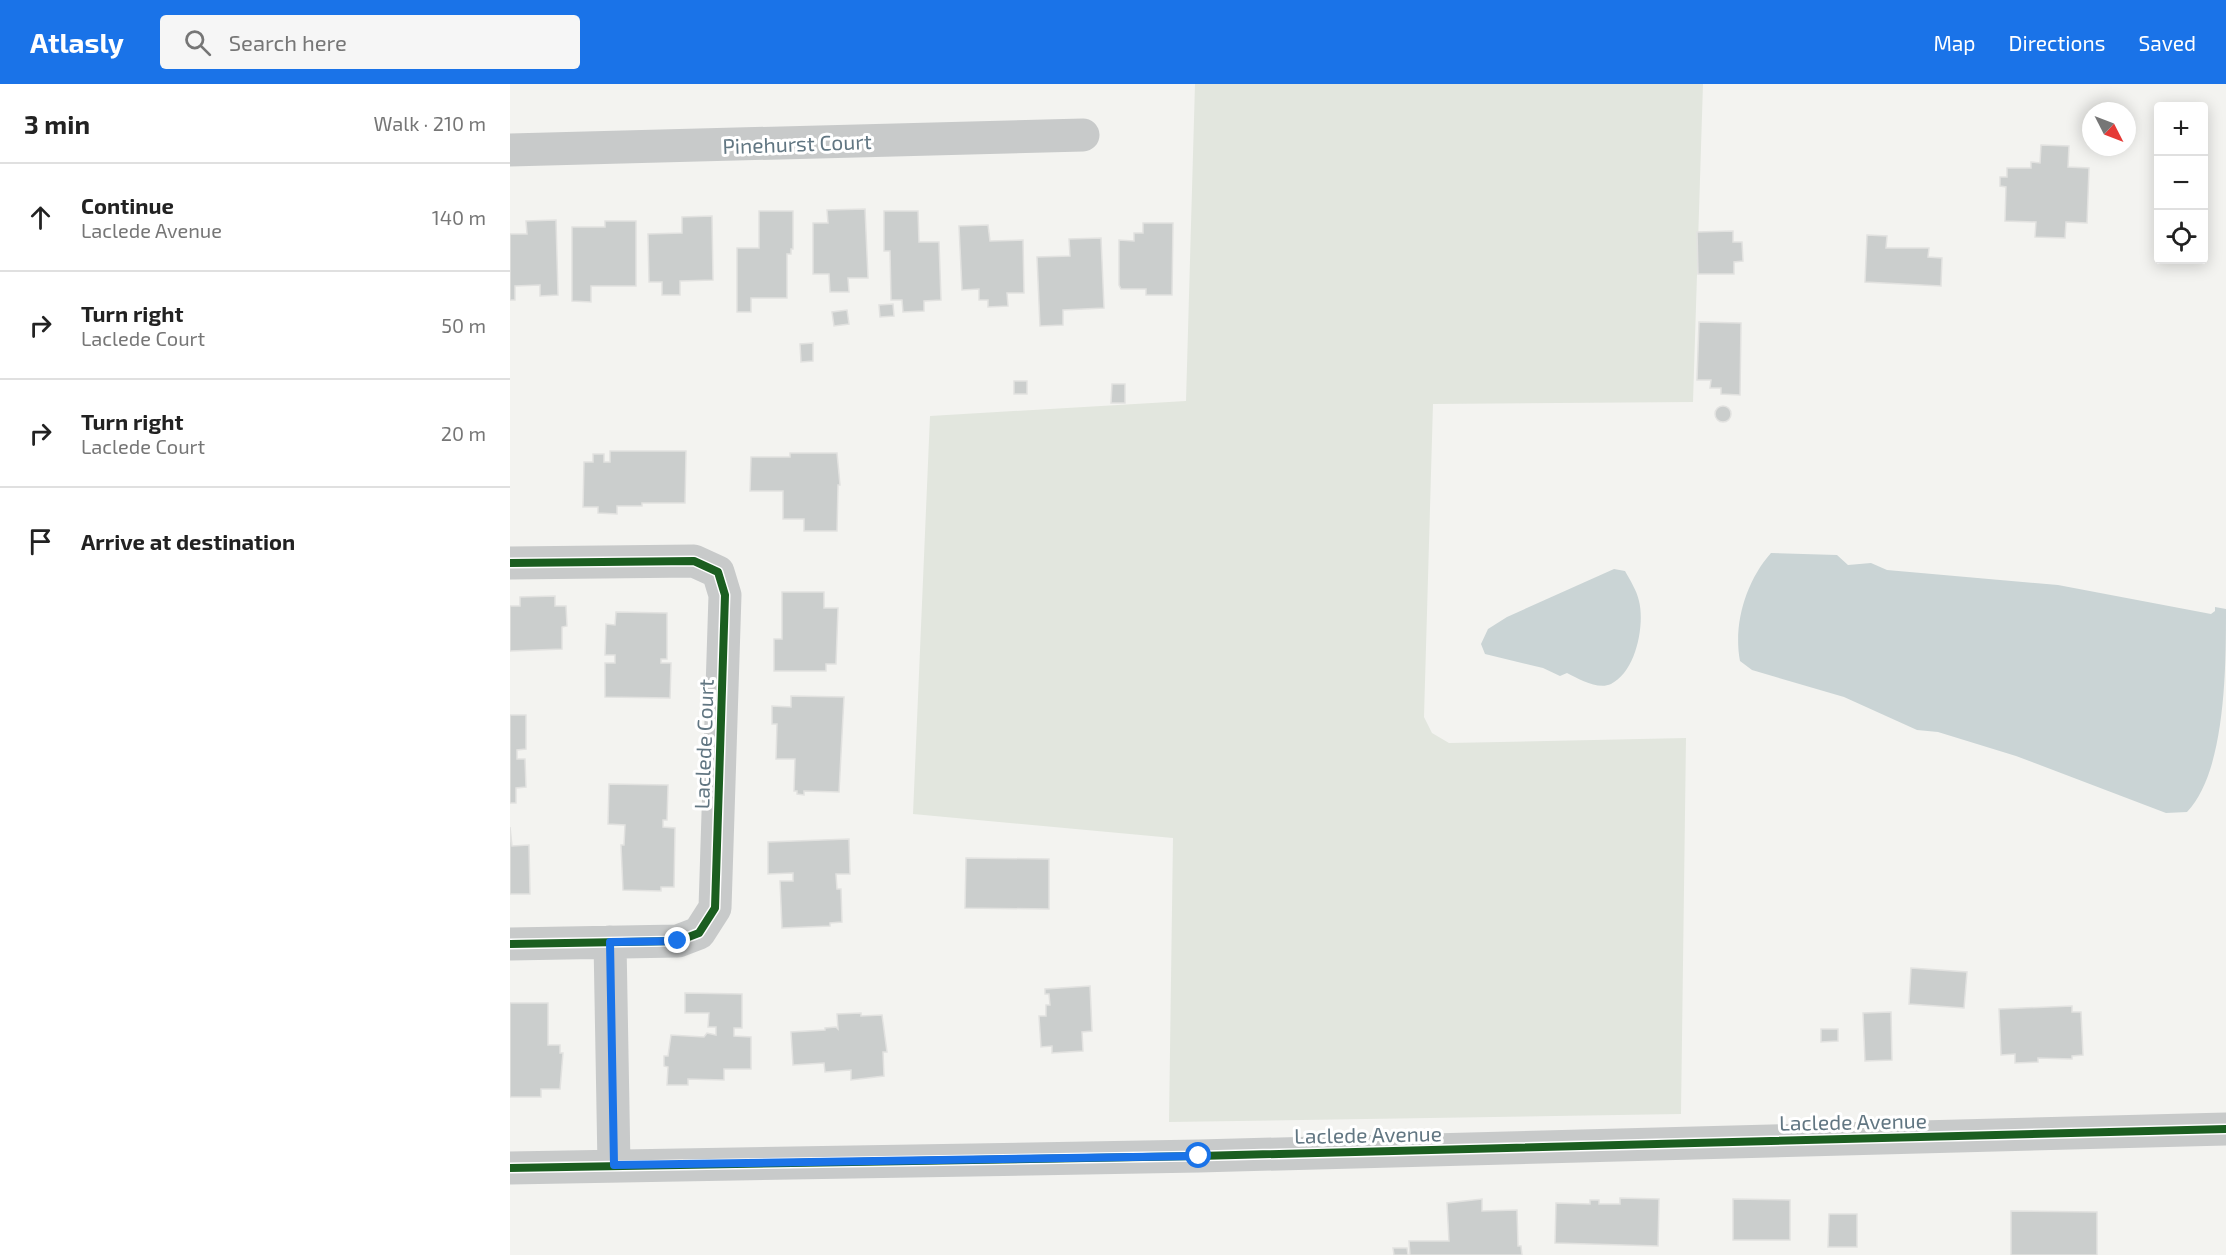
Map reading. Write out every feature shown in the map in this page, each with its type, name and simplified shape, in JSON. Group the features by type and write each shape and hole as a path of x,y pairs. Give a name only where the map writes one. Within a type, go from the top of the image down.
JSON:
{"street":[{"name":"Pinehurst Court","path":"510,150 1083,135"},
{"name":"Laclede Court","path":"510,563 694,561 718,572 725,595 715,908 699,933 678,941 510,944"},
{"path":"610,942 614,1165"},
{"name":"Laclede Avenue","path":"510,1168 1199,1156 2226,1129"}],"shaded area":[{"path":"1195,84 1703,84 1693,402 1433,404 1424,717 1432,733 1449,743 1686,738 1681,1114 1169,1122 1173,838 913,814 930,416 1186,401"},
{"path":"1771,553 1837,555 1848,565 1871,563 1887,570 2058,585 2211,614 2215,611 2215,607 2226,609 2221,717 2210,771 2200,794 2187,812 2166,813 2016,756 1938,732 1917,730 1844,697 1752,670 1740,661 1738,632 1740,618 1748,590 1762,564"},
{"path":"1614,569 1625,571 1637,593 1641,622 1637,647 1632,659 1620,678 1611,684 1595,685 1567,673 1560,676 1543,668 1485,654 1481,644 1488,629 1507,617"}],"building":[{"path":"2041,145 2069,146 2068,167 2089,168 2087,223 2066,222 2065,238 2035,237 2036,222 2005,221 2006,187 2000,186 2000,177 2007,177 2007,168 2031,168 2031,162 2040,163"},
{"path":"865,209 868,278 848,278 849,292 830,292 829,274 813,274 813,223 828,223 827,210"},
{"path":"759,211 793,211 793,249 791,249 791,254 787,254 787,298 751,298 751,312 737,312 737,248 759,248"},
{"path":"884,211 918,211 919,242 939,242 941,300 924,301 924,311 903,312 902,300 891,300 890,251 884,251"},
{"path":"712,216 713,280 680,281 680,295 662,295 662,282 649,282 648,234 682,233 682,217"},
{"path":"556,220 558,295 540,296 540,285 515,286 515,300 510,300 510,234 527,234 526,221"},
{"path":"605,221 636,221 636,286 591,286 591,302 572,301 572,227 605,227"},
{"path":"1143,223 1173,223 1172,295 1146,295 1146,289 1121,289 1119,285 1119,240 1134,241 1134,233 1143,233"},
{"path":"988,225 990,241 1023,240 1024,293 1007,293 1008,306 988,307 988,300 979,300 979,289 962,290 959,226"},
{"path":"1733,231 1733,242 1742,242 1743,261 1734,262 1734,274 1698,274 1697,232"},
{"path":"1867,235 1887,236 1886,248 1929,248 1928,257 1942,258 1941,286 1865,282"},
{"path":"1101,238 1104,308 1063,310 1063,325 1040,326 1037,257 1070,256 1069,239"},
{"path":"893,304 894,316 880,317 879,305"},
{"path":"847,310 849,324 834,326 832,312"},
{"path":"1699,322 1741,323 1740,395 1721,394 1721,388 1710,388 1711,380 1697,380"},
{"path":"813,343 813,361 801,362 800,344"},
{"path":"1014,381 1027,381 1027,394 1014,394"},
{"path":"1112,384 1125,384 1125,403 1111,403"},
{"path":"1723,406 1731,414 1723,422 1715,414"},
{"path":"610,451 686,451 685,503 642,503 642,506 617,506 617,514 598,513 598,507 583,507 584,462 593,462 593,454 604,454 604,462 610,462"},
{"path":"790,453 837,453 840,485 838,485 837,531 804,531 804,519 783,519 783,491 750,491 751,457 790,457"},
{"path":"782,592 824,592 824,608 838,608 836,664 826,664 826,671 774,671 774,639 782,639"},
{"path":"555,596 555,606 566,606 567,626 562,627 562,649 510,651 510,606 520,606 520,597"},
{"path":"616,612 667,613 667,659 661,659 661,663 671,663 670,698 605,697 605,663 615,663 615,655 605,655 606,624 615,625"},
{"path":"791,696 844,697 839,792 804,791 804,795 797,794 797,791 794,791 795,759 776,759 777,724 772,724 772,706 791,707"},
{"path":"510,715 526,715 526,749 517,750 517,759 525,759 526,787 516,788 516,803 510,803"},
{"path":"609,784 668,785 667,820 663,820 663,827 675,828 674,887 661,887 661,891 623,890 621,845 624,845 625,825 608,824"},
{"path":"510,827 512,846 529,845 530,894 510,894"},
{"path":"849,839 850,874 836,874 837,889 841,889 842,922 830,923 830,926 782,928 780,881 793,881 793,873 768,874 768,842"},
{"path":"966,858 1049,859 1049,909 965,908"},
{"path":"1911,968 1967,972 1964,1008 1909,1004"},
{"path":"1090,986 1092,1031 1082,1032 1083,1051 1052,1053 1052,1046 1041,1047 1039,1016 1046,1016 1046,1005 1050,1005 1049,994 1045,994 1045,989"},
{"path":"685,993 742,994 742,1028 734,1028 734,1036 751,1037 751,1069 724,1069 724,1080 688,1079 688,1085 667,1085 668,1067 664,1066 664,1056 668,1056 671,1035 704,1037 707,1033 716,1035 716,1027 708,1027 709,1013 685,1013"},
{"path":"510,1003 548,1003 548,1045 560,1045 560,1053 563,1053 560,1089 541,1089 541,1097 510,1097"},
{"path":"2072,1006 2072,1012 2081,1012 2083,1055 2072,1056 2072,1059 2038,1058 2038,1062 2015,1063 2015,1054 2001,1055 1999,1009"},
{"path":"1891,1012 1892,1060 1865,1061 1863,1013"},
{"path":"861,1013 861,1016 882,1015 887,1052 883,1052 884,1076 851,1080 851,1070 825,1072 824,1063 793,1065 791,1032 836,1027 838,1029 837,1014"},
{"path":"1821,1029 1838,1029 1838,1041 1821,1042"},
{"path":"1620,1198 1659,1199 1658,1246 1555,1243 1556,1203 1590,1204 1590,1200 1599,1200 1599,1204 1620,1204"},
{"path":"1482,1199 1482,1211 1517,1210 1518,1246 1521,1246 1522,1255 1410,1255 1409,1241 1449,1241 1447,1203"},
{"path":"1733,1199 1790,1200 1790,1240 1733,1240"},
{"path":"2011,1211 2097,1212 2097,1255 2011,1255"},
{"path":"1829,1214 1857,1214 1857,1247 1828,1247"},
{"path":"1393,1248 1407,1248 1408,1255 1394,1255"}],"cycle path":[{"path":"510,563 694,561 718,572 725,595 715,908 699,933 678,941 510,944"},
{"path":"510,1168 1199,1156 2226,1129"}],"route":[{"path":"678,941 610,942 614,1165 1199,1156"}]}
